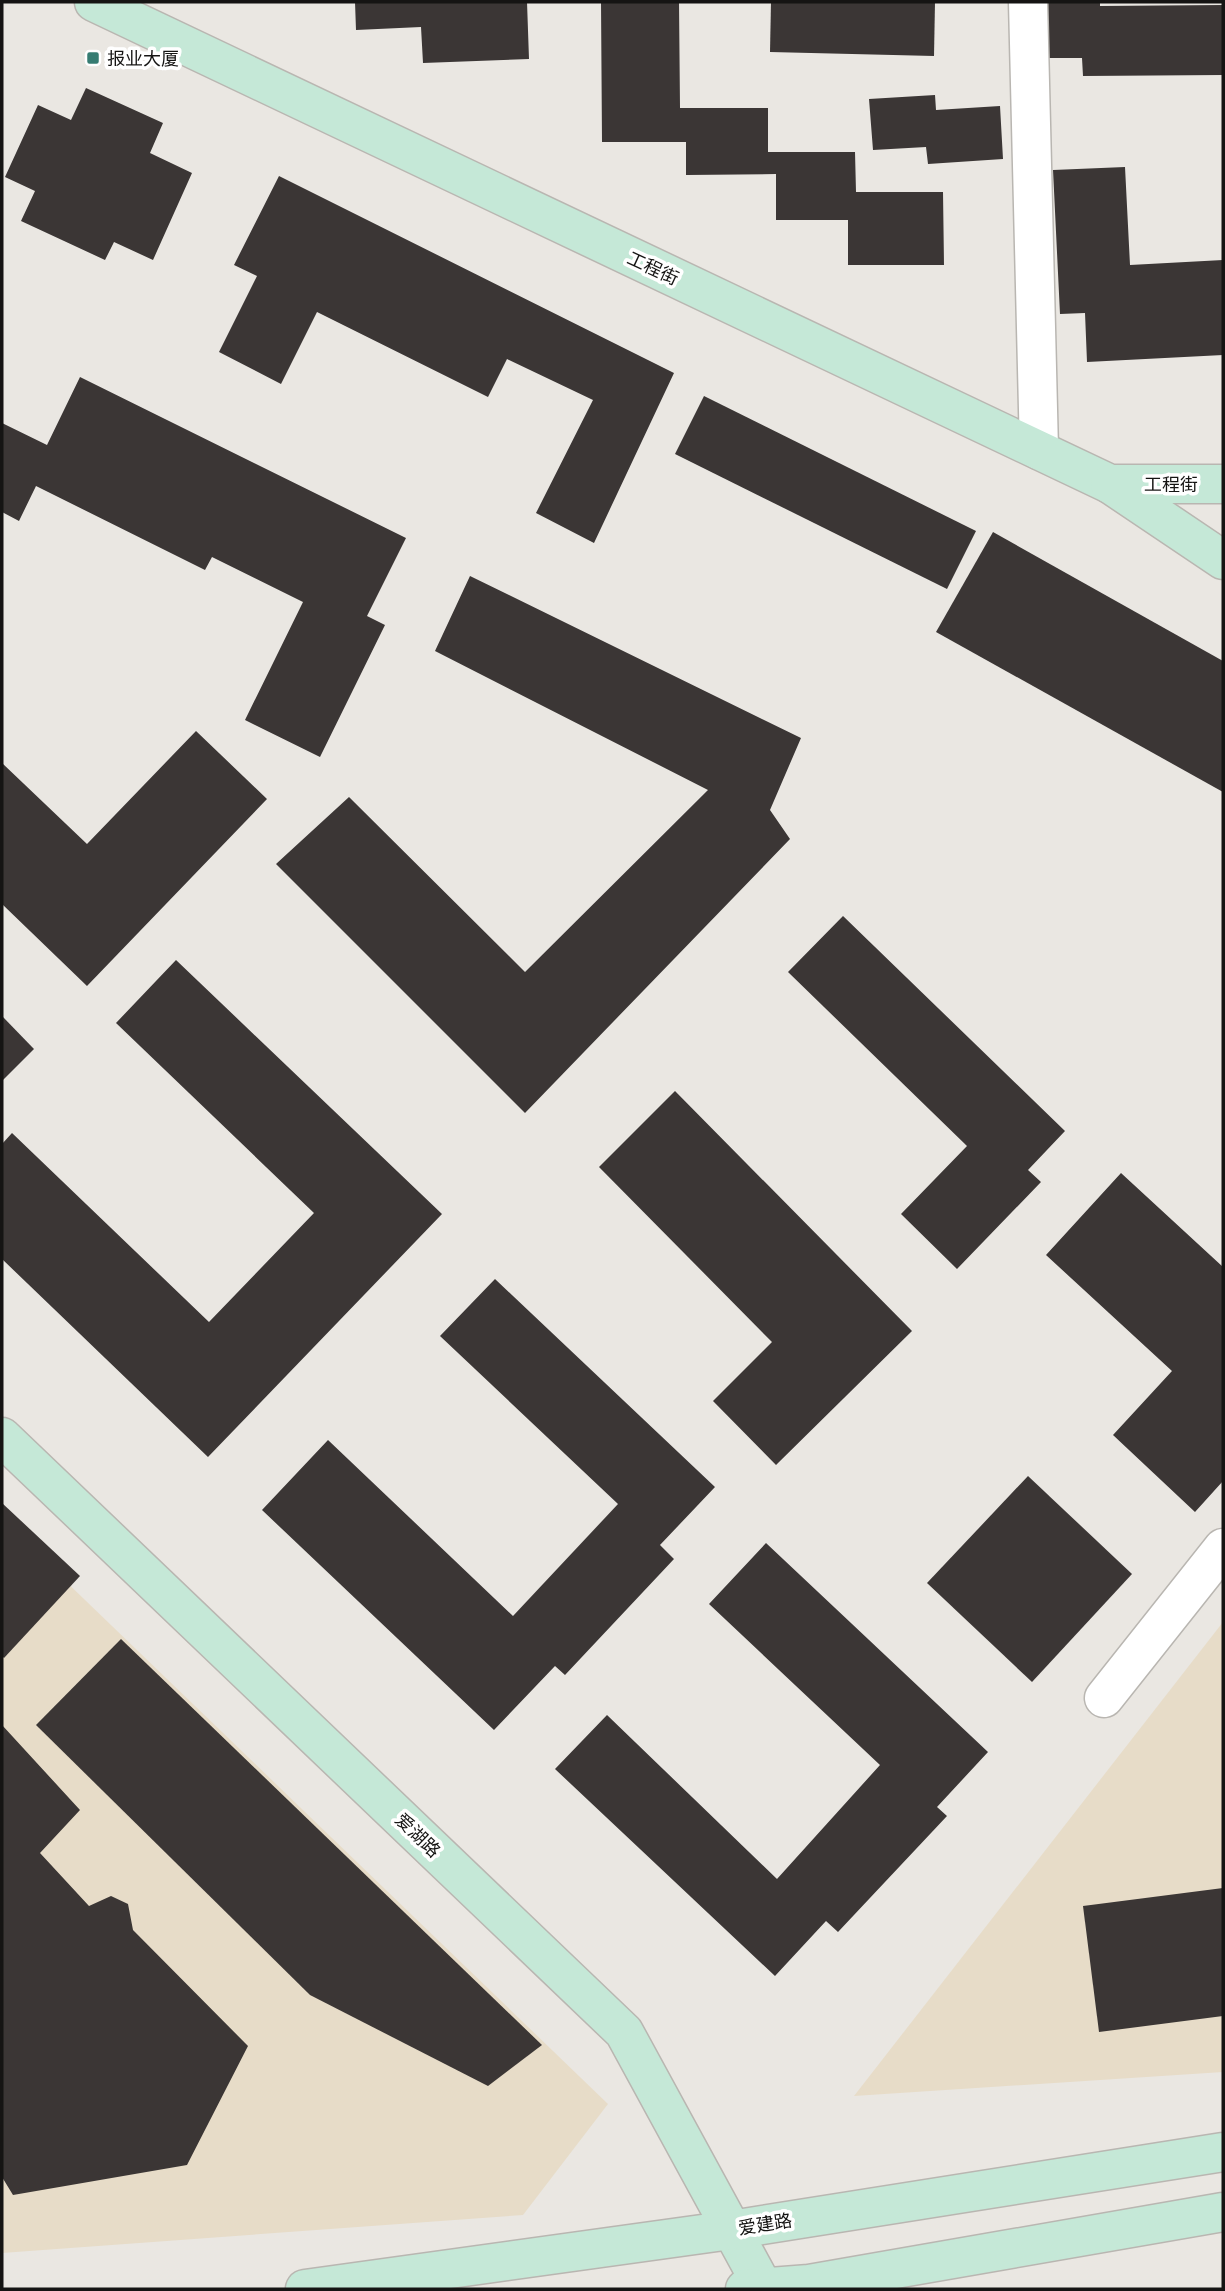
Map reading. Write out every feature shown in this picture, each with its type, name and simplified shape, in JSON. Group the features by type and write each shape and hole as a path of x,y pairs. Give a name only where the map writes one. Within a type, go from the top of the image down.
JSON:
{"street":[{"name":"工程街","path":"94,2 1110,484 1223,484"},
{"path":"1028,2 1038,450"},
{"path":"1110,484 1223,560"},
{"name":"爱湖路","path":"2,1437 624,2032 731,2230 754,2288"},
{"path":"1104,1698 1223,1548"},
{"name":"爱建路","path":"306,2289 731,2230 1223,2152"},
{"path":"754,2288 809,2286 1223,2212"}],"shaded area":[{"path":"2,1520 608,2104 523,2215 2,2253"},
{"path":"1223,1622 1223,2072 854,2096"}],"building":[{"path":"355,2 527,2 529,59 423,63 421,27 356,30"},
{"path":"601,2 679,2 680,108 768,108 768,152 855,152 856,192 943,192 944,265 848,265 848,220 776,220 776,174 686,175 686,142 602,142"},
{"path":"771,2 935,2 934,56 770,52"},
{"path":"1037,2 1100,2 1100,6 1223,5 1223,75 1083,76 1082,58 1038,58"},
{"path":"86,88 163,123 150,153 192,173 153,260 114,242 105,260 21,221 35,191 5,177 38,105 71,120"},
{"path":"935,95 936,110 1000,106 1003,159 928,164 926,147 873,150 869,99"},
{"path":"1125,167 1130,265 1223,260 1223,355 1087,362 1085,313 1060,314 1053,170"},
{"path":"279,176 674,373 594,543 536,513 593,400 507,359 488,397 317,312 281,384 219,352 257,276 234,265"},
{"path":"80,377 406,538 367,616 385,625 320,757 245,720 303,602 212,557 205,570 36,486 19,521 2,512 2,423 47,445"},
{"path":"704,396 976,531 947,589 675,454"},
{"path":"993,532 1223,661 1223,792 936,632"},
{"path":"470,576 801,738 770,810 790,839 525,1113 276,864 349,797 525,972 708,790 435,651"},
{"path":"196,731 267,799 87,986 2,904 2,763 87,844"},
{"path":"843,916 1065,1131 1028,1170 1041,1182 957,1269 901,1214 967,1146 788,972"},
{"path":"176,960 442,1214 208,1457 2,1259 2,1144 12,1133 209,1322 314,1213 116,1023"},
{"path":"2,1016 34,1049 2,1081"},
{"path":"675,1091 912,1331 776,1465 713,1401 772,1342 599,1167"},
{"path":"1121,1173 1223,1267 1223,1481 1195,1512 1113,1435 1172,1371 1046,1255"},
{"path":"495,1279 715,1487 660,1545 674,1559 565,1675 555,1666 494,1730 262,1510 328,1440 513,1616 618,1504 440,1336"},
{"path":"1028,1476 1132,1574 1032,1682 927,1583"},
{"path":"2,1503 80,1576 4,1658 2,1656"},
{"path":"766,1543 988,1752 937,1807 947,1816 838,1932 826,1921 775,1976 555,1769 607,1715 777,1879 880,1765 709,1604"},
{"path":"121,1639 542,2045 488,2086 310,1995 36,1725"},
{"path":"2,1725 80,1810 40,1853 89,1906 111,1896 128,1904 133,1930 248,2046 187,2165 13,2195 2,2177"},
{"path":"1223,1888 1223,2016 1099,2032 1083,1906"}],"place":[{"name":"报业大厦","path":"93,58"}]}
